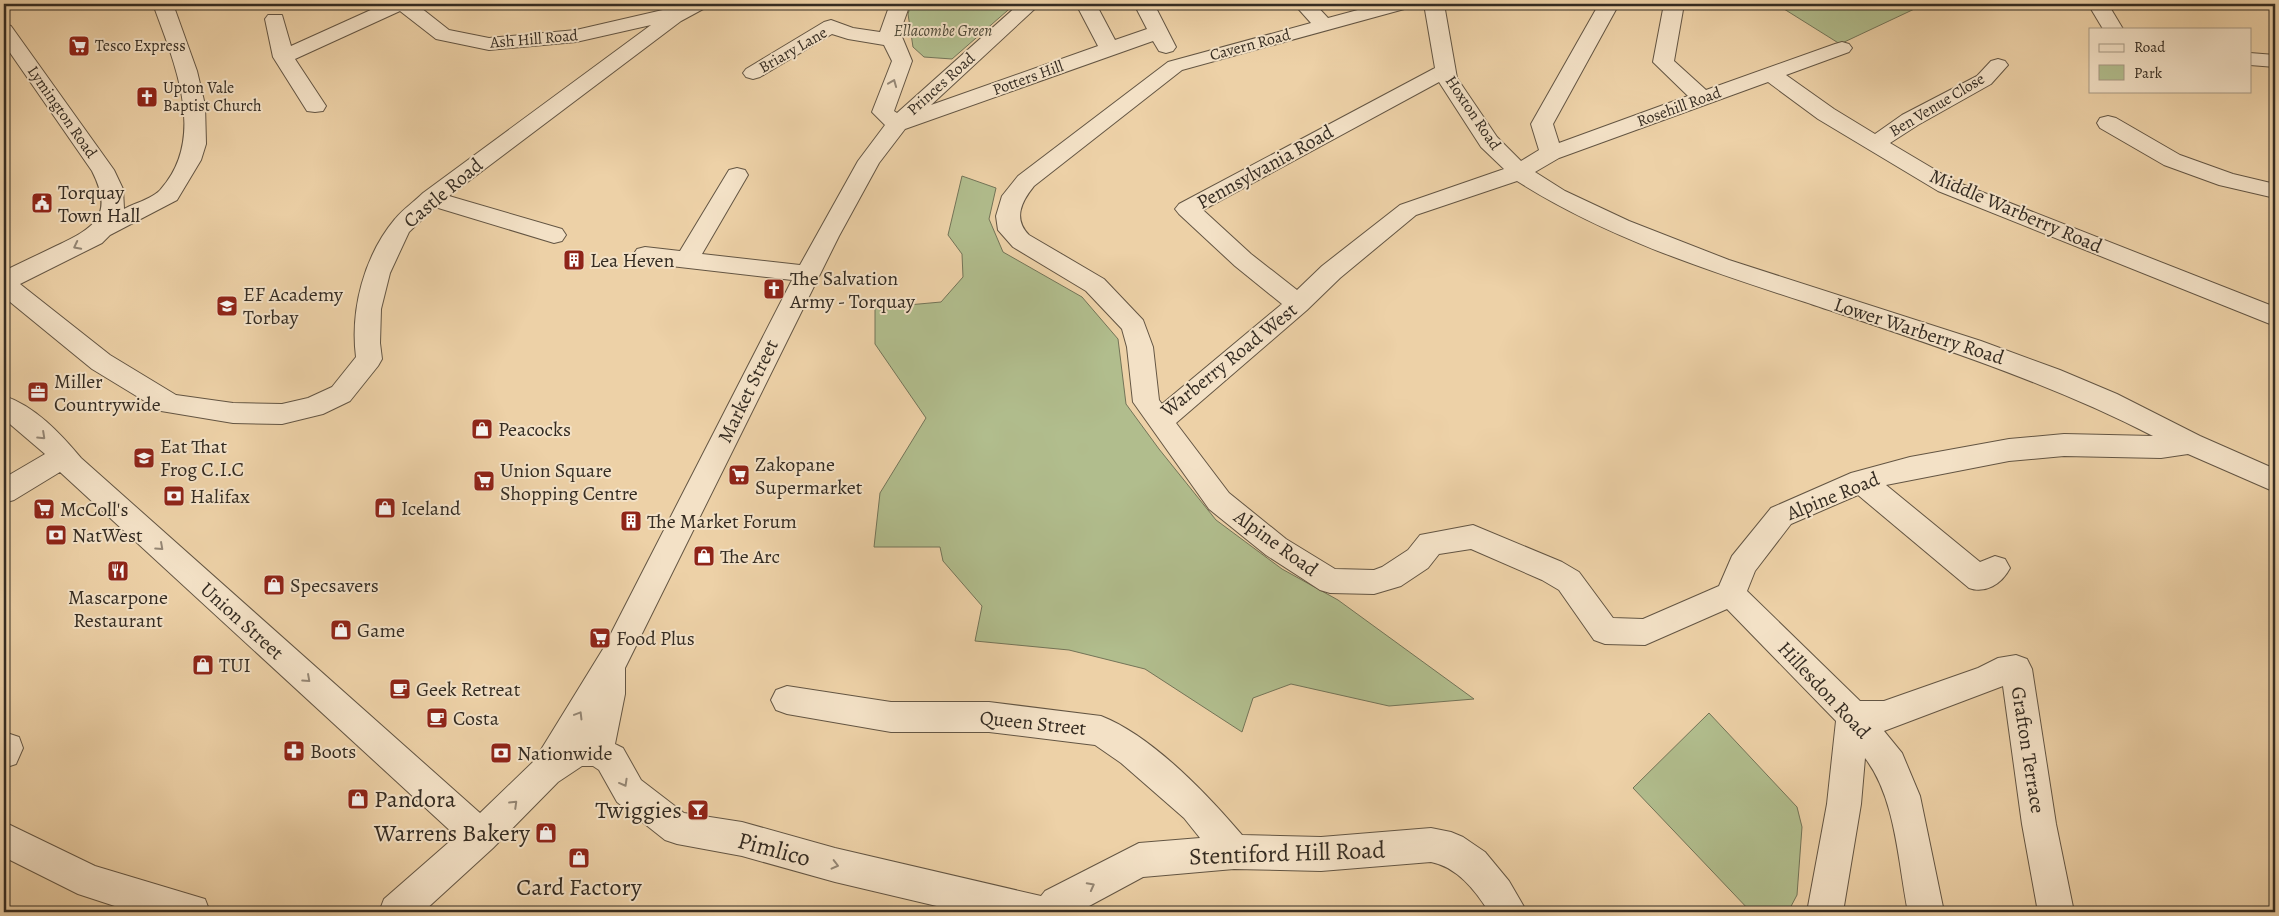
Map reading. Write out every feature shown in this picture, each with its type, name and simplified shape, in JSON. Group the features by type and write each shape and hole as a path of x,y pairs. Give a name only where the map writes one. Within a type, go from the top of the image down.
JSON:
{"street":[{"path":"4,283 94,238 104,229 169,195 190,160 195,144 194,105 187,71 163,4"},
{"path":"283,57 400,4"},
{"name":"Ash Hill Road","path":"404,4 443,35 489,44 576,36 668,15 674,17"},
{"name":"Castle Road","path":"4,283 100,362 170,404 233,413 282,414 314,407 341,394 369,359 365,344 376,275 401,227 431,198 674,17 698,4"},
{"path":"897,124 884,112 923,70 891,40 890,25 899,10 900,4"},
{"name":"Princes Road","path":"897,124 923,70 1030,4"},
{"path":"1086,4 1108,49"},
{"path":"1144,4 1175,66"},
{"name":"Cavern Road","path":"1304,4 1324,25"},
{"name":"Cavern Road","path":"1175,66 1402,4"},
{"name":"Hoxton Road","path":"1434,4 1445,71 1489,142 1519,172 1557,196"},
{"path":"1551,153 1542,124 1609,4"},
{"path":"1674,4 1663,62 1703,99"},
{"path":"2098,4 2112,28"},
{"path":"275,19 283,57 315,106"},
{"name":"Briary Lane","path":"753,73 831,26 848,33 891,40"},
{"name":"Lymington Road","path":"4,30 103,170 112,185 113,198"},
{"name":"Potters Hill","path":"897,124 1158,32"},
{"name":"Rosehill Road","path":"1519,172 1551,153 1772,75 1842,48"},
{"path":"2252,59 2275,61"},
{"name":"Ben Venue Close","path":"1874,144 1910,120 1984,80 1998,65"},
{"name":"Warberry Road West","path":"1175,66 1026,180 1013,196 1008,216 1010,230 1021,241 1095,285 1134,326 1140,347 1146,402 1160,421 1298,304 1331,272 1408,210 1519,172"},
{"name":"Pennsylvania Road","path":"1298,304 1243,260 1187,209 1445,71"},
{"name":"Middle Warberry Road","path":"1772,75 1826,114 1946,186 2275,317"},
{"path":"2108,123 2172,160 2227,180 2275,191"},
{"name":"Market Street","path":"397,912 481,836 546,772 611,665 808,274 869,161 897,124"},
{"path":"687,259 736,175"},
{"path":"104,229 113,214 113,198 147,193 179,178"},
{"name":"Lower Warberry Road","path":"1557,196 1621,226 1720,266 1972,348 2051,377 2108,401 2190,443 2275,481"},
{"path":"431,198 554,235"},
{"path":"645,255 808,274"},
{"name":"Union Street","path":"4,406 20,416 63,456 71,466 481,836"},
{"name":"Alpine Road","path":"1160,421 1219,501 1276,547 1330,581 1374,582 1391,577 1418,558 1430,543 1473,538 1552,571 1569,581 1605,631 1644,632 1731,594 1742,565 1781,516 1861,481 1918,466 2009,450 2064,445 2161,447 2190,443"},
{"path":"4,492 63,456"},
{"path":"1861,481 1980,579 1995,568"},
{"name":"Hillesdon Road","path":"1731,594 1853,716 1890,764 1903,796 1926,912"},
{"name":"Market Street","path":"597,751 610,694 611,665"},
{"name":"Grafton Terrace","path":"1853,716 1884,716 1987,679 1998,672 2016,669 2056,912"},
{"name":"Queen Street","path":"786,700 891,717 989,717 1034,720 1101,730 1133,752 1184,796 1234,852"},
{"path":"1825,912 1844,804 1853,716"},
{"path":"546,772 578,751 597,751"},
{"name":"Pimlico","path":"597,751 611,759 629,791 677,828 742,839 835,865 1036,912"},
{"path":"4,839 90,882 192,912"},
{"name":"Stentiford Hill Road","path":"1050,912 1058,904 1139,860 1234,852 1321,854 1378,851 1431,845 1450,849 1472,864 1498,893 1509,912"}],"green space":[{"name":"Ellacombe Green","path":"911,4 1015,4 952,59 924,57 913,47 908,14"},
{"path":"1776,4 1925,4 1840,44"},
{"path":"962,176 996,188 989,219 1003,252 1082,297 1118,339 1126,404 1159,449 1216,520 1282,569 1338,600 1474,699 1389,706 1291,684 1253,698 1242,732 1145,669 1069,650 975,641 982,606 943,561 940,547 874,547 880,493 926,418 875,344 875,308 941,302 963,277 962,254 948,235"},
{"path":"1709,713 1797,807 1802,827 1797,895 1788,912 1751,912 1633,788"}],"place":[{"name":"Tesco Express","path":"79,46"},
{"name":"Upton Vale Baptist Church","path":"147,97"},
{"name":"Torquay Town Hall","path":"42,203"},
{"name":"Lea Heven","path":"574,260"},
{"name":"The Salvation Army - Torquay","path":"774,289"},
{"name":"EF Academy Torbay","path":"227,306"},
{"name":"Miller Countrywide","path":"38,392"},
{"name":"Peacocks","path":"482,429"},
{"name":"Eat That Frog C.I.C","path":"144,458"},
{"name":"Zakopane Supermarket","path":"739,475"},
{"name":"Union Square Shopping Centre","path":"484,481"},
{"name":"Halifax","path":"174,496"},
{"name":"Iceland","path":"385,508"},
{"name":"McColl's","path":"44,509"},
{"name":"The Market Forum","path":"631,521"},
{"name":"NatWest","path":"56,535"},
{"name":"The Arc","path":"704,556"},
{"name":"Mascarpone Restaurant","path":"118,571"},
{"name":"Specsavers","path":"274,585"},
{"name":"Game","path":"341,630"},
{"name":"Food Plus","path":"600,638"},
{"name":"TUI","path":"203,665"},
{"name":"Geek Retreat","path":"400,689"},
{"name":"Costa","path":"437,718"},
{"name":"Boots","path":"294,751"},
{"name":"Nationwide","path":"501,753"},
{"name":"Pandora","path":"358,799"},
{"name":"Twiggies","path":"698,810"},
{"name":"Warrens Bakery","path":"546,833"},
{"name":"Card Factory","path":"579,858"}]}
